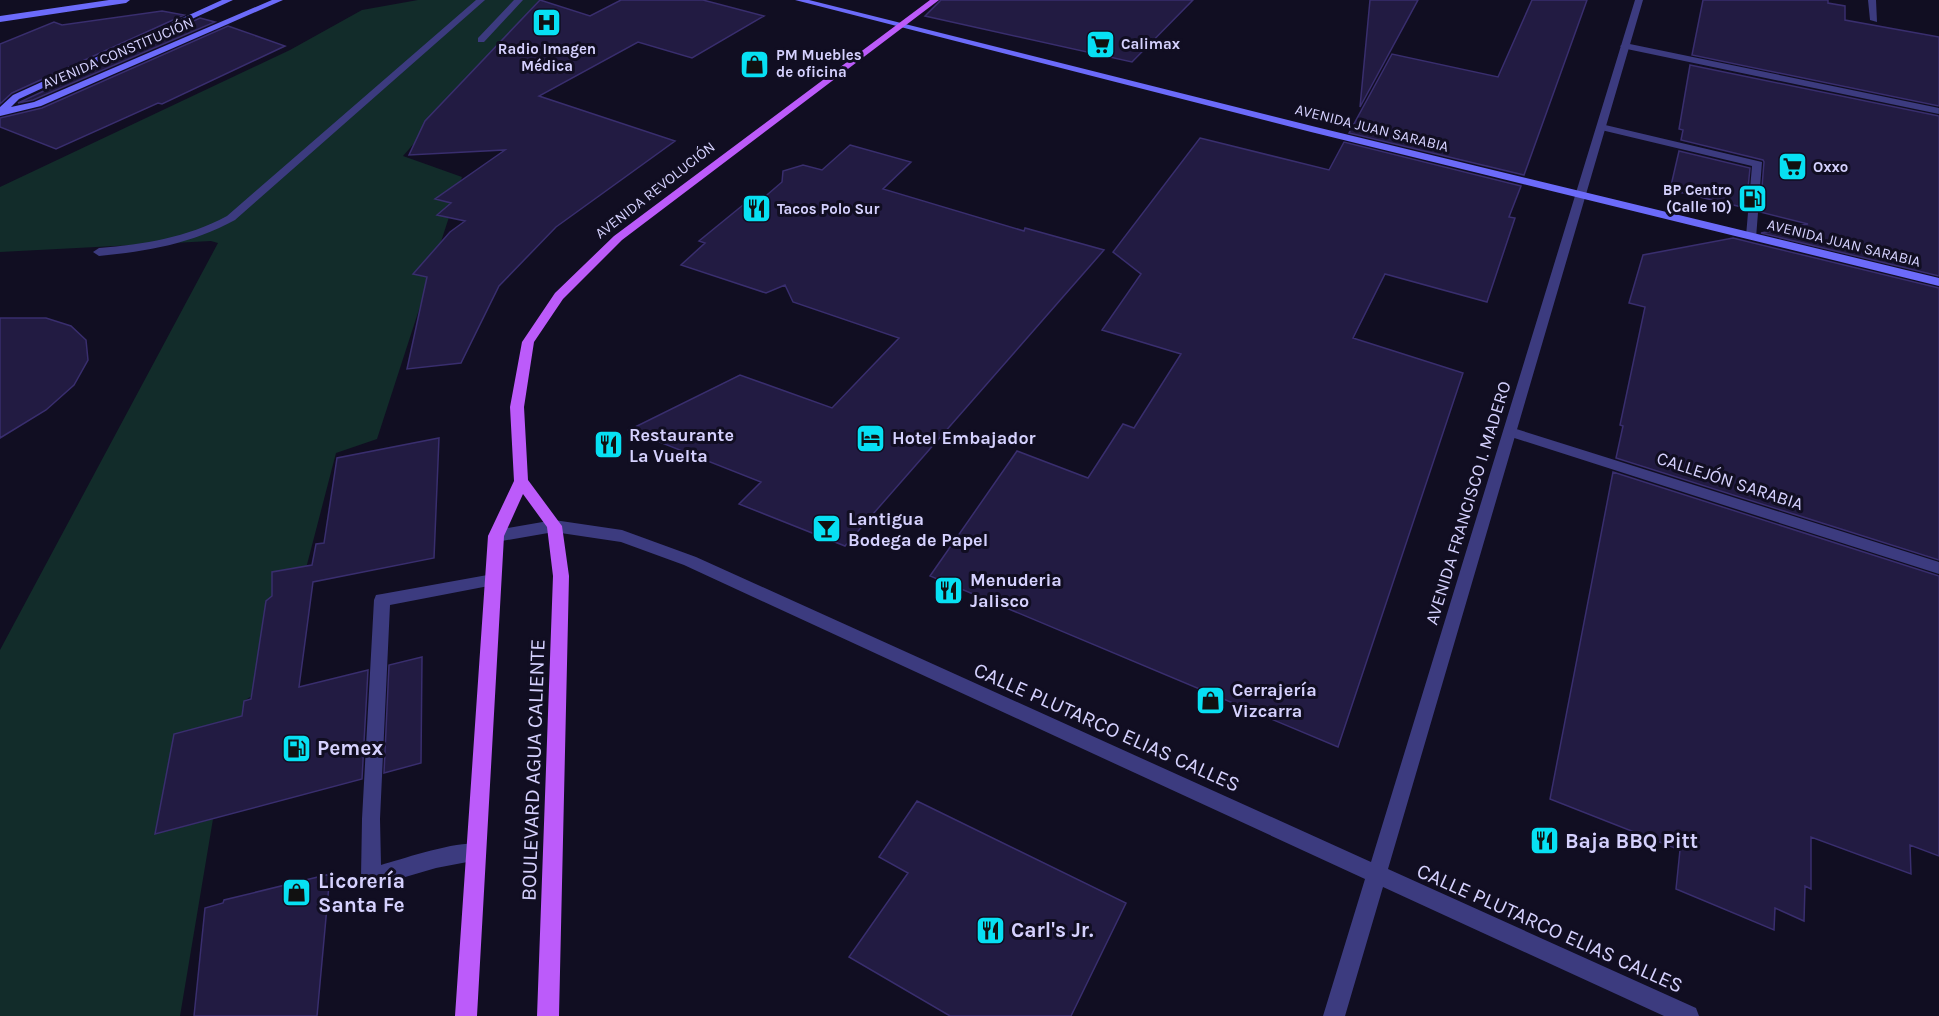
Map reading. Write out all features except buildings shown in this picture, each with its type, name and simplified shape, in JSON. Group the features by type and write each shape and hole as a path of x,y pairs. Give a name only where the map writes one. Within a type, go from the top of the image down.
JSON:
{"main road":[{"path":"0,19 126,0"},
{"name":"AVENIDA CONSTITUCIÓN","path":"0,112 16,97 229,0"},
{"name":"AVENIDA CONSTITUCIÓN","path":"0,112 37,104 279,0"},
{"name":"AVENIDA JUAN SARABIA","path":"799,0 1939,282"},
{"name":"AVENIDA REVOLUCIÓN","path":"496,536 521,481 517,407 528,342 559,296 618,238 935,0"},
{"path":"521,481 554,526"},
{"name":"BOULEVARD AGUA CALIENTE","path":"548,1016 561,576 554,526"},
{"path":"466,1016 496,536"}],"street":[{"path":"99,252 168,245 204,233 231,218 482,0"},
{"path":"481,40 519,0"},
{"name":"AVENIDA FRANCISCO I. MADERO","path":"1334,1016 1639,0"},
{"path":"1872,0 1874,20"},
{"path":"1625,46 1939,111"},
{"path":"1601,127 1758,164 1752,236"},
{"name":"CALLEJÓN SARABIA","path":"1510,432 1939,568"},
{"name":"CALLE PLUTARCO ELIAS CALLES","path":"496,536 554,526 622,536 690,561 1688,1016"},
{"path":"476,852 436,859 371,877 371,819 382,600 493,580"}],"green space":[{"path":"418,0 539,0 403,156 462,177 377,439 336,453 277,680 244,701 242,716 174,734 155,834 213,819 180,1016 0,1016 0,650 218,243 211,241 0,252 0,187 290,50 362,10"}],"place":[{"name":"Radio Imagen Médica","path":"547,22"},
{"name":"Calimax","path":"1100,44"},
{"name":"PM Muebles de oficina","path":"755,64"},
{"name":"Oxxo","path":"1792,167"},
{"name":"BP Centro (Calle 10)","path":"1753,199"},
{"name":"Tacos Polo Sur","path":"756,209"},
{"name":"Hotel Embajador","path":"871,438"},
{"name":"Restaurante La Vuelta","path":"608,445"},
{"name":"Lantigua Bodega de Papel","path":"827,529"},
{"name":"Menuderia Jalisco","path":"949,590"},
{"name":"Cerrajería Vizcarra","path":"1211,700"},
{"name":"Pemex","path":"296,748"},
{"name":"Baja BBQ Pitt","path":"1544,841"},
{"name":"Licorería Santa Fe","path":"297,893"},
{"name":"Carl's Jr.","path":"990,930"}]}
